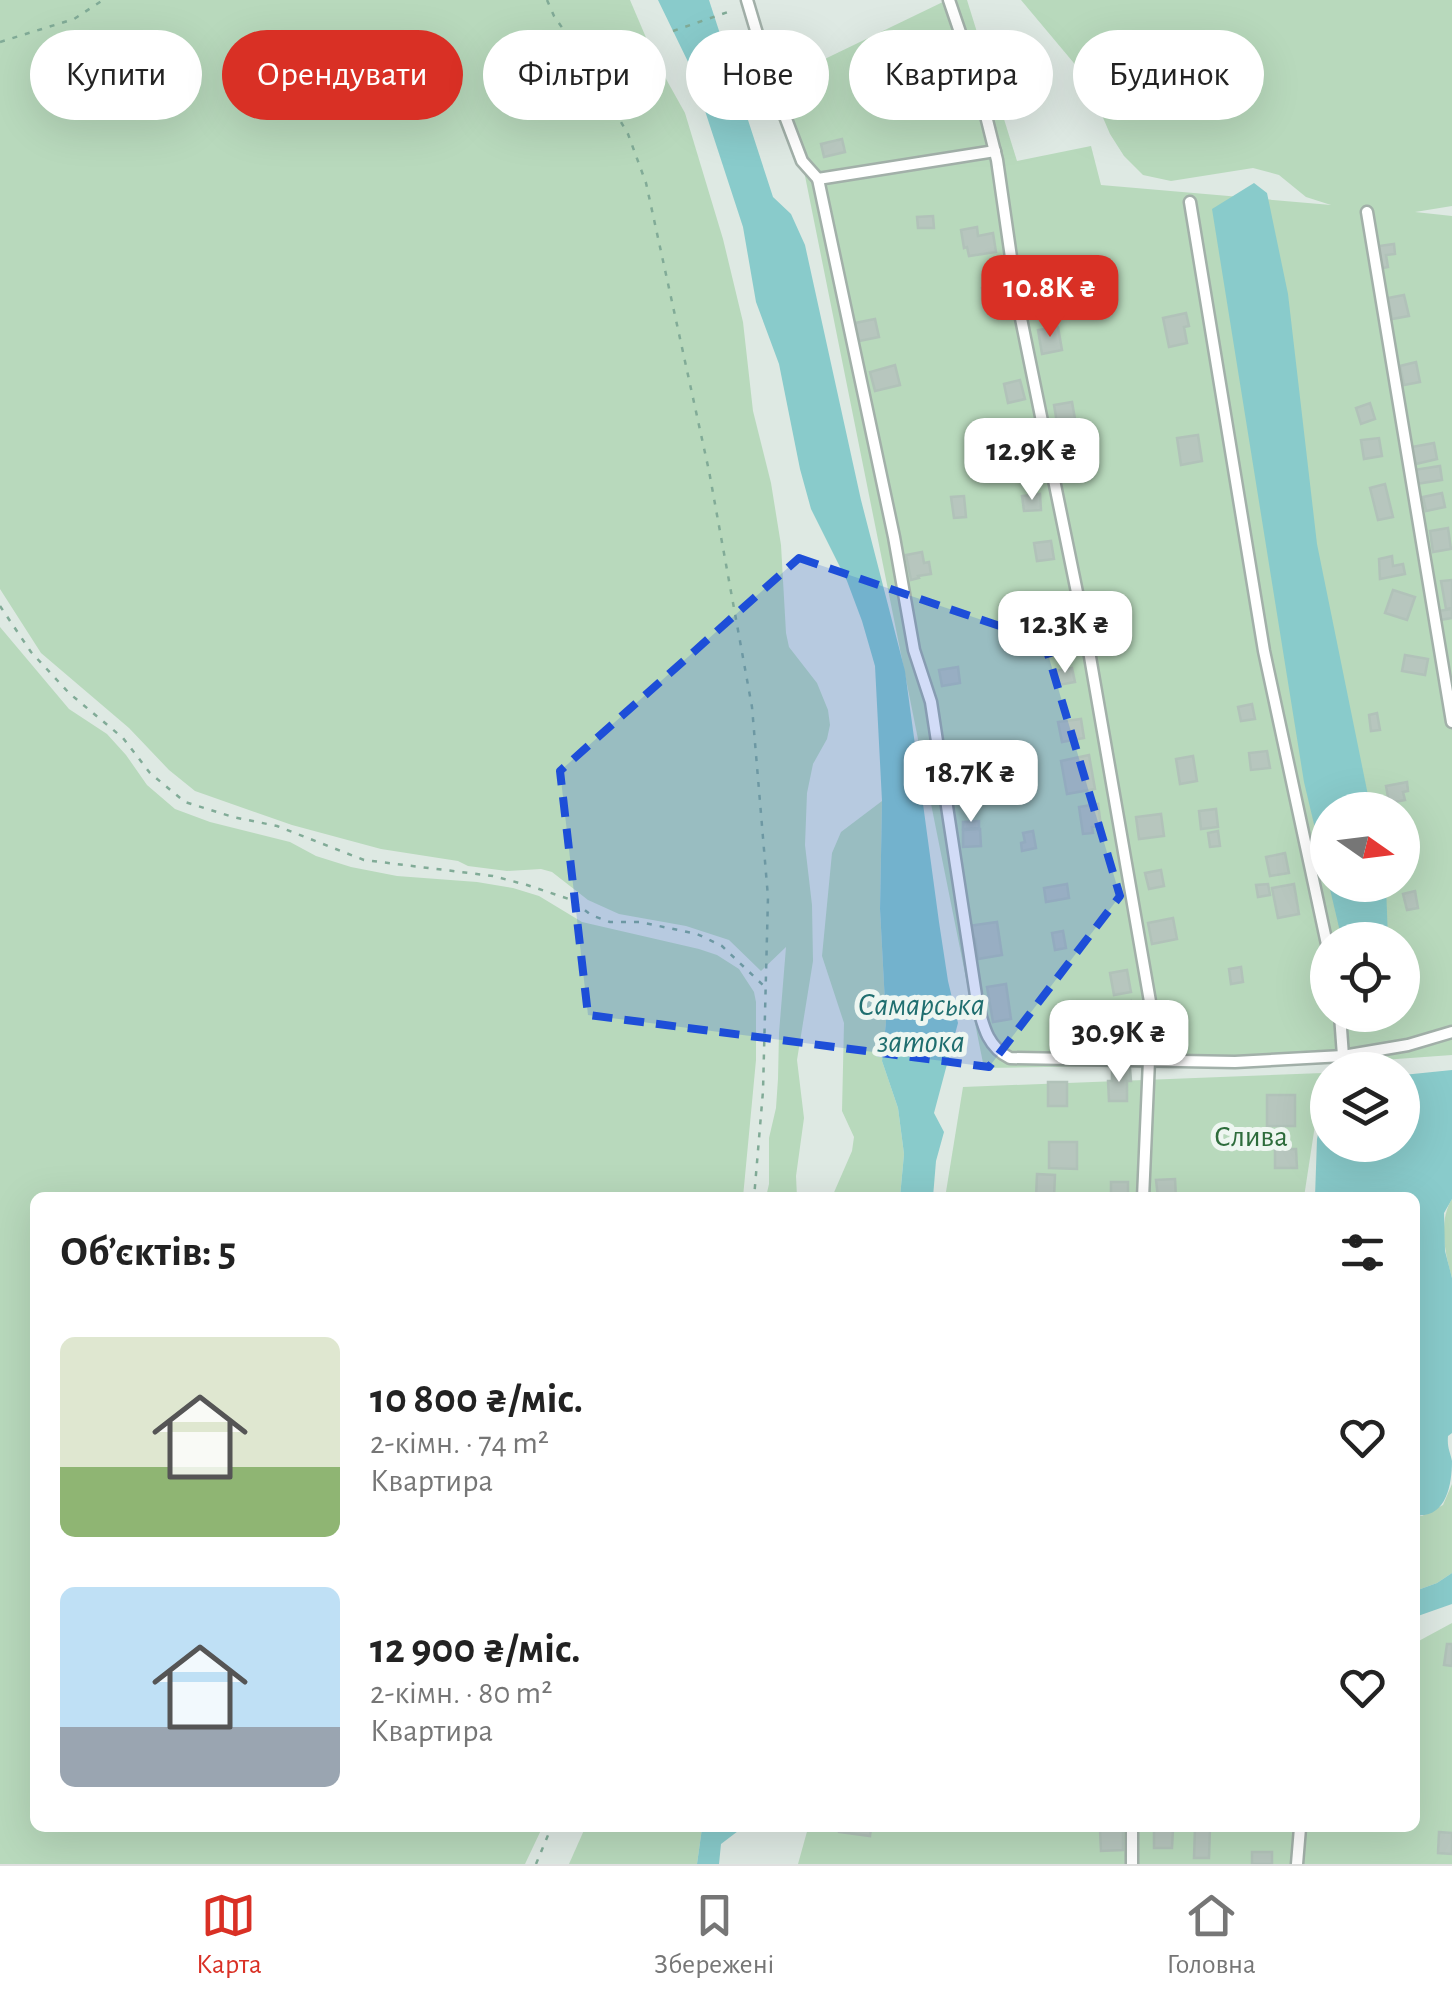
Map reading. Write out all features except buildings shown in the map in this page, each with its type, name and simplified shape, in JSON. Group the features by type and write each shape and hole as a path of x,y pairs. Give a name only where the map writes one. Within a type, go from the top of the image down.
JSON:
{"lane":[{"path":"747,0 770,77 802,161 818,179 894,536 914,650 931,702 977,1002 986,1036 998,1052 1010,1058 1235,1062 1310,1058"},
{"path":"948,0 979,88 994,151 1018,299 1090,651 1154,1060 1143,1192"},
{"path":"818,179 994,151"},
{"path":"1190,202 1264,652 1322,922"},
{"path":"1366,212 1452,722"},
{"path":"1367,1052 1452,1032"},
{"path":"1132,1832 1132,1864"},
{"path":"1298,1864 1300,1832"}],"path":[{"path":"0,42 74,19 102,0"},
{"path":"547,0 628,134 646,183 709,471 752,707 768,897 754,1192"},
{"path":"673,31 730,11"},
{"path":"0,606 32,652 68,693 123,738 150,774 185,802 278,826 364,860 493,876 572,900 591,915 610,922 640,922 697,934 722,946 766,989"},
{"path":"536,1864 549,1832"}],"highlighted area":[{"path":"799,558 1044,641 1120,896 989,1067 588,1015 560,771"}],"green space":[{"path":"0,0 630,0 643,30 483,30 483,120 666,120 666,79 685,113 723,239 743,322 753,411 771,483 781,545 789,647 817,683 830,725 813,764 807,793 805,845 813,961 797,1060 804,1118 797,1192 767,1192 786,947 761,971 729,940 686,926 619,914 588,900 552,872 468,866 381,849 292,825 195,791 41,653 0,589"},
{"path":"947,0 967,0 976,30 885,30"},
{"path":"1021,0 1452,0 1452,206 1415,212 1452,216 1452,1055 1310,1052 1310,1063 984,1068 802,161 788,120 829,120 829,57 849,47 849,120 1004,120 1017,161 1091,146 1101,185 1331,205 1306,197 1279,175 1253,168 1171,181 1143,175 1124,156 1104,120 1264,120 1264,30 1073,30 1073,62 1053,38 1053,30 1046,30"},
{"path":"0,627 69,709 107,734 147,785 175,809 290,842 316,856 351,867 397,876 513,888 539,896 582,922 717,955 739,969 754,992 756,1060 743,1192 30,1192 30,1832 540,1832 525,1864 0,1864"},
{"path":"882,801 880,909 886,1022 882,1061 898,1108 904,1154 900,1192 834,1192 854,1137 842,1111 844,1023 822,956 832,853 841,832"},
{"name":"Слива","path":"1310,1074 1310,1158 1305,1192 946,1192 963,1087"},
{"path":"1452,1199 1452,1278 1444,1227"},
{"path":"1452,1484 1452,1573 1420,1589 1420,1516 1443,1505"},
{"path":"1452,1623 1452,1864 798,1864 807,1832 1420,1832 1420,1640"},
{"path":"583,1832 701,1832 697,1864 569,1864"}],"water":[{"name":"Самарська затока","path":"658,0 709,0 719,30 686,30 686,58"},
{"name":"Самарська затока","path":"708,120 748,120 773,197 791,214 805,245 861,500 905,671 939,922 958,1023 934,1113 944,1132 933,1192 900,1192 904,1154 898,1108 882,1061 886,1022 875,666 847,581 811,509 779,364 756,302 743,227"},
{"path":"1254,183 1267,193 1288,294 1317,544 1367,792 1310,792 1310,807 1304,782 1212,209"},
{"path":"1333,902 1387,902 1387,922 1338,922"},
{"path":"1452,1070 1452,1199 1444,1213 1445,1251 1452,1278 1452,1433 1448,1436 1448,1447 1452,1471 1445,1499 1440,1507 1425,1515 1420,1515 1420,1192 1315,1192 1316,1162 1420,1162 1420,1073"},
{"path":"1452,1573 1452,1604 1420,1615 1420,1589"},
{"path":"701,1832 737,1832 721,1844 719,1864 697,1864"}]}
